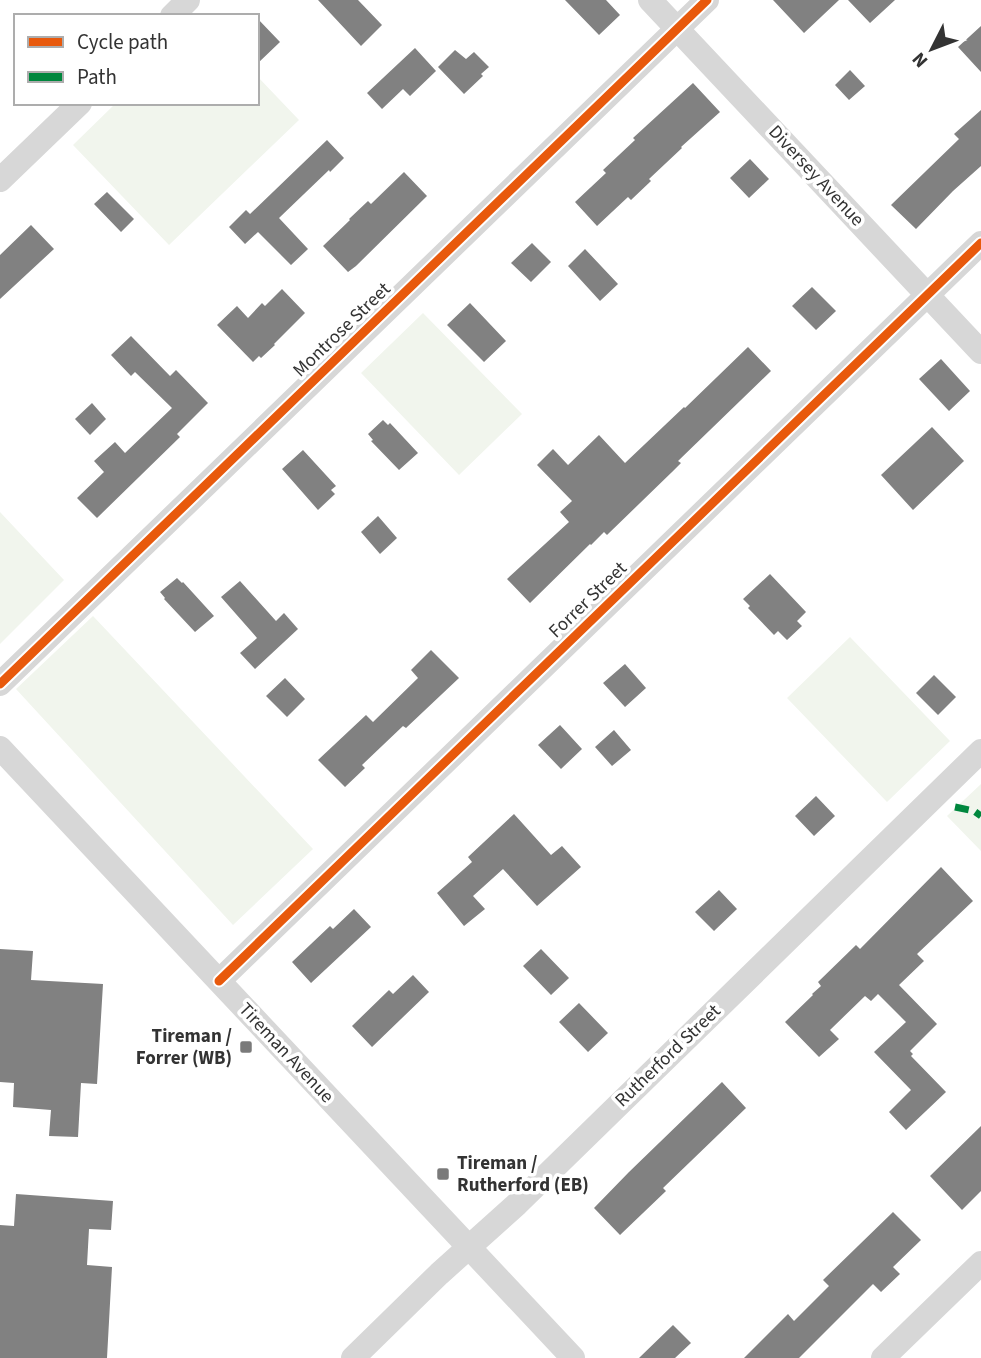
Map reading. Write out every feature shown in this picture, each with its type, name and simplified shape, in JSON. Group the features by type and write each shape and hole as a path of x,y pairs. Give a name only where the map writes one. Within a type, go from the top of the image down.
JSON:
{"street":[{"path":"174,14 188,0"},
{"name":"Diversey Avenue","path":"650,0 981,352"},
{"name":"Montrose Street","path":"0,684 707,0"},
{"path":"0,180 78,105"},
{"name":"Forrer Street","path":"219,981 981,243"},
{"name":"Tireman Avenue","path":"0,748 573,1358"},
{"name":"Rutherford Street","path":"353,1358 439,1274 517,1204 981,751"},
{"path":"883,1358 981,1263"}],"shaded area":[{"path":"259,78 299,120 169,245 73,145 114,105 259,105"},
{"path":"423,313 522,414 459,475 361,373"},
{"path":"0,512 64,580 0,644"},
{"path":"93,616 313,849 233,925 16,689"},
{"path":"850,637 950,741 887,802 787,698"},
{"path":"981,784 981,851 947,816"}],"building":[{"path":"318,0 358,0 382,25 361,46"},
{"path":"565,0 606,0 620,15 599,35"},
{"path":"773,0 839,0 804,33"},
{"path":"848,0 895,0 870,23"},
{"path":"259,20 280,42 259,62"},
{"path":"981,26 981,72 958,47"},
{"path":"415,48 436,71 410,96 403,89 382,109 367,93"},
{"path":"455,50 466,59 474,52 489,67 464,94 438,67"},
{"path":"850,70 865,86 849,100 835,85"},
{"path":"693,83 720,112 681,147 631,200 628,197 597,226 575,202 606,173 603,170 635,140 633,138"},
{"path":"981,110 981,166 916,229 891,205 959,139 954,134"},
{"path":"327,140 344,158 279,218 308,249 291,265 258,232 245,244 229,227 246,210 250,214"},
{"path":"750,159 769,179 749,198 730,178"},
{"path":"404,172 427,196 348,272 323,246 368,201 371,204"},
{"path":"107,192 134,219 121,232 94,204"},
{"path":"31,225 54,249 0,299 0,255"},
{"path":"532,243 551,262 531,282 511,263"},
{"path":"585,249 618,284 600,301 568,266"},
{"path":"812,287 836,311 816,330 792,306"},
{"path":"282,289 305,313 275,345 253,362 217,325 237,306 248,318 262,303 265,306"},
{"path":"470,303 506,341 484,362 447,325"},
{"path":"131,336 170,376 176,370 208,403 177,434 180,437 97,518 77,498 104,472 94,461 115,442 125,453 172,408 135,372 131,376 111,355"},
{"path":"748,347 771,371 678,461 681,463 607,535 604,532 590,544 530,603 507,579 569,522 560,512 572,501 537,465 553,449 568,465 599,435 625,463"},
{"path":"941,359 970,391 949,411 919,379"},
{"path":"92,403 106,419 90,435 75,419"},
{"path":"383,420 388,425 390,423 418,453 399,470 371,441 373,440 368,434"},
{"path":"932,427 964,461 913,510 881,475"},
{"path":"303,450 336,486 331,490 335,494 318,510 282,469"},
{"path":"378,516 397,538 380,554 361,532"},
{"path":"770,574 806,612 797,621 802,626 787,640 778,631 774,635 743,599"},
{"path":"177,578 214,616 195,632 160,592"},
{"path":"240,581 276,621 284,613 298,629 255,669 240,653 257,638 221,597"},
{"path":"431,650 459,678 362,765 365,768 345,787 318,760 366,715 373,722 418,678 411,670"},
{"path":"625,664 646,688 625,707 603,683"},
{"path":"934,675 956,697 938,715 916,693"},
{"path":"285,678 305,699 287,717 266,696"},
{"path":"560,725 582,749 561,769 538,745"},
{"path":"614,730 631,750 612,766 595,747"},
{"path":"816,796 835,816 814,836 795,816"},
{"path":"514,814 551,855 562,846 581,867 537,906 503,869 473,896 485,909 464,926 437,893 472,862 468,857"},
{"path":"941,867 973,901 917,954 924,961 899,985 937,1024 910,1051 913,1054 911,1056 946,1092 906,1130 889,1112 911,1090 874,1052 906,1022 878,994 871,1001 865,996 830,1030 839,1039 819,1057 785,1022 821,986 818,982 856,945 860,949"},
{"path":"719,890 737,909 714,931 695,912"},
{"path":"354,909 371,927 311,983 292,962 330,926 333,929"},
{"path":"0,949 33,951 31,980 103,984 97,1084 81,1083 78,1137 49,1136 51,1110 13,1107 14,1083 0,1082"},
{"path":"541,949 569,978 551,995 523,966"},
{"path":"413,975 429,992 372,1047 352,1026 389,990 393,994"},
{"path":"579,1003 608,1033 588,1052 559,1022"},
{"path":"722,1082 746,1108 663,1188 666,1191 620,1235 594,1208"},
{"path":"981,1126 981,1191 962,1210 930,1176"},
{"path":"16,1194 113,1201 111,1230 89,1229 87,1265 112,1267 107,1358 0,1358 0,1225 14,1226"},
{"path":"893,1212 921,1240 893,1267 900,1274 881,1292 873,1284 799,1358 744,1358 788,1314 794,1321 829,1286 823,1280"},
{"path":"673,1325 691,1343 675,1358 639,1358"}],"marked path":[{"path":"955,807 974,811 981,816"}],"cycle path":[{"path":"0,684 707,0"},
{"path":"219,981 981,243"}],"place":[{"name":"Tireman / Forrer (WB)","path":"246,1047"},
{"name":"Tireman / Rutherford (EB)","path":"443,1174"}]}
